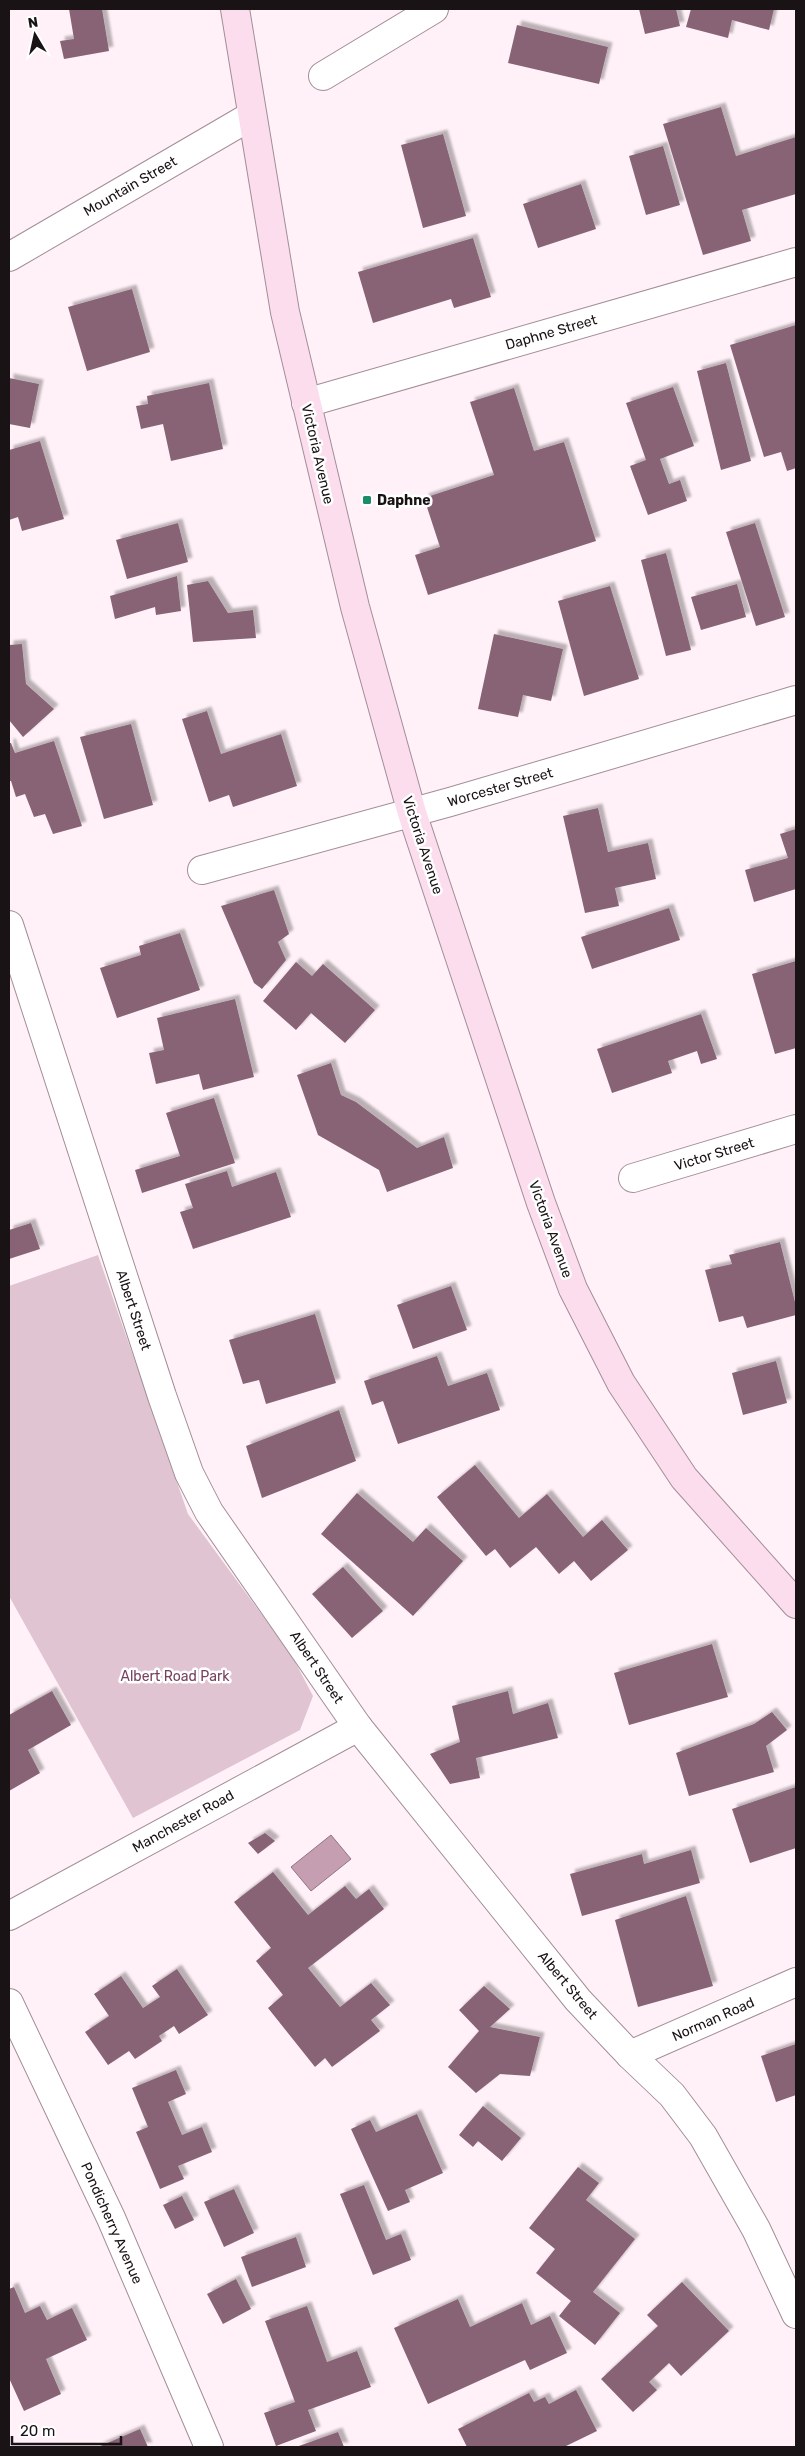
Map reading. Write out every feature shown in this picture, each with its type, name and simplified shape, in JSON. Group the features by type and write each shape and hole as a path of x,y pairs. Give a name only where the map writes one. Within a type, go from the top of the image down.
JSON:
{"street":[{"name":"Victoria Avenue","path":"235,9 284,312 355,607 412,813 541,1203 573,1289 621,1383 684,1478 796,1604"},
{"path":"323,76 434,9"},
{"name":"Mountain Street","path":"9,257 252,116"},
{"name":"Daphne Street","path":"306,402 796,262"},
{"name":"Worcester Street","path":"202,870 412,813 796,700"},
{"name":"Albert Street","path":"9,925 189,1473 209,1512 228,1543 275,1604 358,1727 578,2000 630,2055 672,2095 703,2136 756,2229 796,2314"},
{"name":"Victor Street","path":"633,1178 796,1129"},
{"name":"Manchester Road","path":"9,1916 358,1727"},
{"name":"Norman Road","path":"630,2055 796,1982"},
{"name":"Pondicherry Avenue","path":"9,2002 111,2218 209,2447"}],"green space":[{"name":"Albert Road Park","path":"98,1255 188,1514 292,1656 313,1696 300,1730 133,1818 9,1596 9,1286"}],"shaded area":[{"path":"331,1835 351,1859 311,1891 291,1867"}],"building":[{"path":"69,9 102,9 109,51 64,59 60,41 74,39"},
{"path":"639,9 676,9 680,26 645,34"},
{"path":"691,9 774,9 769,30 732,20 728,38 686,27"},
{"path":"517,25 608,47 599,84 508,63"},
{"path":"721,107 736,156 796,137 796,194 742,210 751,241 703,255 663,124"},
{"path":"443,134 466,216 423,228 401,145"},
{"path":"663,146 680,205 646,215 629,156"},
{"path":"581,184 596,229 538,248 523,204"},
{"path":"473,238 491,297 454,308 451,299 373,323 358,272"},
{"path":"132,289 150,352 87,371 68,307"},
{"path":"796,325 796,468 787,471 781,452 764,457 730,345"},
{"path":"726,363 751,461 721,470 697,371"},
{"path":"9,378 39,384 30,428 9,424"},
{"path":"209,383 223,449 171,461 163,424 141,429 136,406 148,404 147,396"},
{"path":"673,387 694,446 660,459 669,484 680,480 687,501 648,515 630,466 646,460 626,403"},
{"path":"514,388 534,451 564,442 596,541 428,595 415,555 440,547 424,498 494,475 470,402"},
{"path":"40,441 64,519 22,531 18,517 9,520 9,450"},
{"path":"178,523 188,562 127,579 116,540"},
{"path":"755,523 785,617 756,626 726,532"},
{"path":"666,553 691,650 666,656 641,560"},
{"path":"177,576 181,611 156,615 155,607 115,619 110,596"},
{"path":"208,581 228,613 253,610 256,638 193,642 187,585"},
{"path":"737,584 746,617 701,630 691,597"},
{"path":"610,586 639,679 584,696 558,601"},
{"path":"494,634 563,649 551,701 523,695 518,717 478,709"},
{"path":"22,644 26,684 54,709 23,737 9,720 9,645"},
{"path":"207,711 221,754 281,734 297,786 233,807 229,795 209,802 182,719"},
{"path":"131,724 153,805 104,819 80,737"},
{"path":"54,741 82,826 53,834 45,814 34,817 25,794 16,797 11,781 9,781 9,743 11,743 15,753"},
{"path":"598,808 608,852 648,843 656,879 615,888 619,906 585,913 563,816"},
{"path":"796,829 796,889 754,902 745,870 788,858 780,834"},
{"path":"274,890 289,934 278,942 286,960 262,989 254,983 221,906"},
{"path":"669,908 680,940 592,969 581,937"},
{"path":"180,933 200,990 117,1018 100,968 141,955 139,946"},
{"path":"796,961 796,1048 775,1054 752,974"},
{"path":"296,962 312,976 323,964 375,1010 345,1043 311,1013 296,1030 263,1001"},
{"path":"235,999 254,1077 203,1090 199,1074 156,1084 149,1053 164,1050 157,1018"},
{"path":"701,1014 717,1059 701,1064 697,1051 668,1061 672,1073 612,1093 597,1049"},
{"path":"331,1063 341,1095 356,1102 417,1148 444,1137 453,1168 387,1192 379,1170 318,1135 297,1075"},
{"path":"214,1098 235,1163 142,1193 135,1170 180,1156 166,1113"},
{"path":"227,1171 232,1187 276,1172 291,1217 193,1249 180,1212 193,1208 185,1184"},
{"path":"31,1223 40,1249 9,1259 9,1230"},
{"path":"780,1242 796,1306 796,1315 747,1328 743,1316 719,1322 705,1270 732,1264 729,1255"},
{"path":"451,1286 467,1330 413,1349 397,1305"},
{"path":"315,1314 336,1383 266,1404 259,1380 243,1384 229,1340"},
{"path":"437,1356 448,1386 487,1373 500,1410 398,1444 383,1401 372,1405 364,1381"},
{"path":"776,1361 787,1403 743,1415 732,1373"},
{"path":"339,1410 356,1461 262,1498 246,1446"},
{"path":"475,1465 519,1518 547,1494 583,1537 602,1520 628,1550 591,1581 574,1561 559,1574 536,1547 510,1568 495,1549 486,1556 437,1497"},
{"path":"357,1493 413,1542 426,1528 463,1561 413,1616 321,1534"},
{"path":"343,1567 383,1611 352,1638 312,1594"},
{"path":"712,1644 728,1697 629,1725 614,1673"},
{"path":"52,1691 71,1725 28,1750 40,1773 9,1791 9,1715"},
{"path":"508,1691 513,1714 548,1703 558,1738 476,1758 480,1778 450,1784 430,1754 460,1742 452,1706"},
{"path":"772,1712 787,1730 766,1746 774,1772 689,1796 676,1753 754,1724"},
{"path":"796,1787 796,1848 750,1863 732,1809"},
{"path":"265,1833 275,1841 258,1854 248,1843"},
{"path":"691,1850 700,1883 582,1916 570,1874 642,1854 644,1864"},
{"path":"273,1872 308,1915 345,1886 356,1899 369,1889 384,1909 308,1968 340,2007 371,1983 390,2005 371,2020 380,2031 332,2067 325,2058 315,2067 268,2008 283,1995 256,1961 271,1948 234,1902"},
{"path":"686,1896 713,1986 638,2007 615,1920"},
{"path":"177,1969 208,2015 179,2034 174,2026 159,2036 162,2041 135,2059 129,2051 108,2065 85,2032 109,2016 94,1994 121,1976 143,2008 160,1997 152,1986"},
{"path":"484,1986 510,2009 490,2027 540,2037 530,2076 500,2074 476,2093 448,2067 479,2031 459,2010"},
{"path":"796,2044 796,2095 776,2102 761,2056"},
{"path":"176,2070 186,2094 168,2102 182,2135 202,2127 212,2152 178,2166 184,2179 160,2189 136,2132 148,2127 132,2088"},
{"path":"483,2106 521,2138 502,2161 478,2141 473,2147 459,2135"},
{"path":"417,2114 443,2173 405,2190 410,2202 388,2211 351,2129 370,2120 376,2132"},
{"path":"578,2167 599,2183 586,2200 635,2239 593,2292 620,2313 595,2345 559,2316 571,2301 536,2273 555,2249 529,2228"},
{"path":"364,2185 386,2240 401,2234 411,2260 373,2275 340,2194"},
{"path":"234,2189 254,2233 224,2247 204,2202"},
{"path":"182,2196 194,2220 175,2229 163,2205"},
{"path":"296,2237 306,2267 252,2287 241,2257"},
{"path":"236,2279 251,2309 223,2324 207,2294"},
{"path":"682,2282 729,2331 681,2376 669,2363 649,2382 657,2390 633,2412 601,2379 658,2326 647,2315"},
{"path":"14,2287 25,2313 40,2306 47,2320 72,2308 87,2340 46,2359 61,2394 24,2411 9,2378 9,2289"},
{"path":"458,2299 470,2327 522,2303 531,2325 550,2316 567,2353 530,2370 525,2360 428,2404 394,2328"},
{"path":"307,2306 327,2362 357,2351 371,2387 308,2410 316,2431 276,2446 264,2413 295,2402 265,2321"},
{"path":"576,2390 597,2431 564,2447 467,2447 458,2429 529,2393 534,2402 545,2397 549,2404"},
{"path":"140,2429 148,2447 98,2447"},
{"path":"338,2432 344,2447 296,2447"}],"place":[{"name":"Daphne","path":"367,500"}]}
